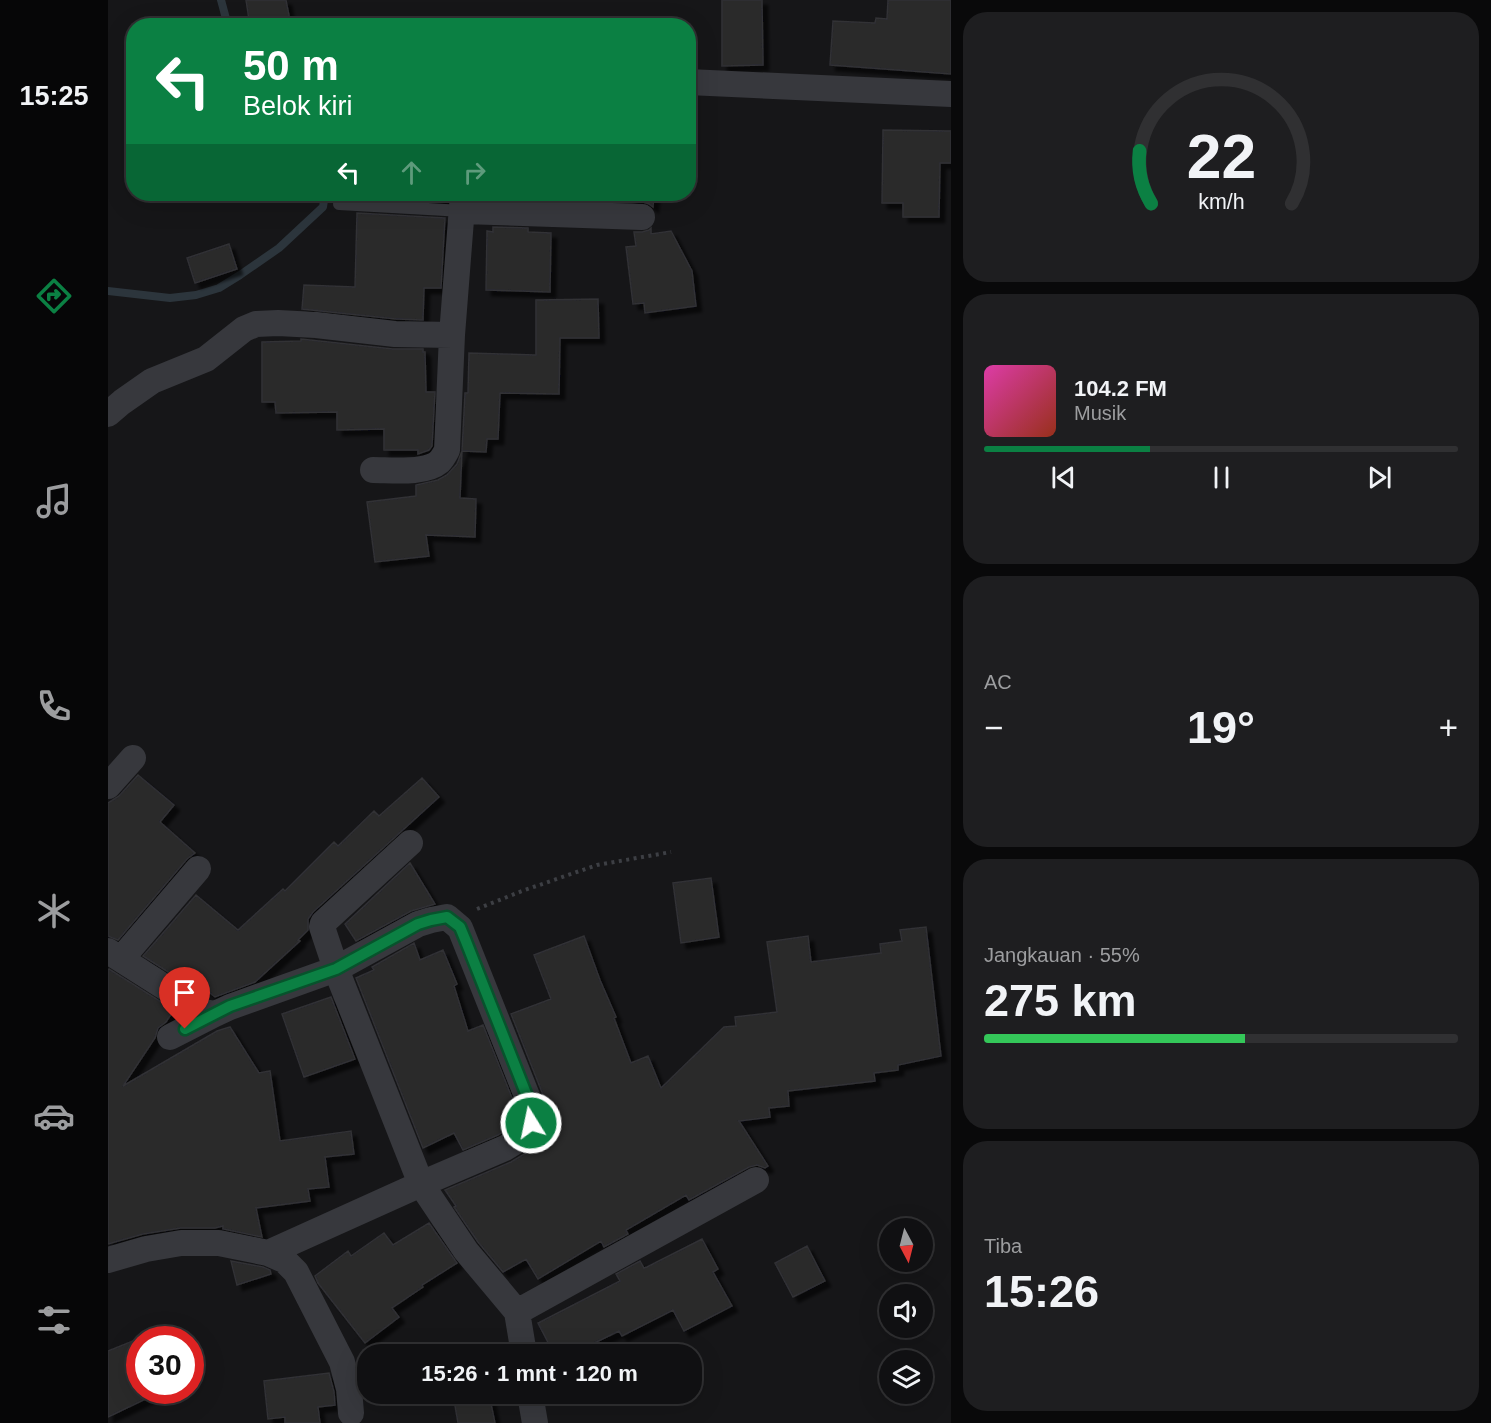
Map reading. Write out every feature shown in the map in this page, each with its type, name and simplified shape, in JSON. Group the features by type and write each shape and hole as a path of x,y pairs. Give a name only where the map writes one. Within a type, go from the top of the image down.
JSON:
{"street":[{"path":"696,82 951,94"},
{"path":"373,470 421,469 441,460 447,450 452,336 463,202 642,217"},
{"path":"108,414 152,381 207,359 244,329 256,324 316,325 395,334 452,336"},
{"path":"108,786 133,758"},
{"path":"410,843 323,923 323,932 421,1184 466,1251 517,1312 522,1344"},
{"path":"198,869 115,955 204,1012 215,1014"},
{"path":"170,1037 230,1006 336,969 418,924 447,917 460,927 533,1112 528,1130 523,1137 505,1148 268,1253"},
{"path":"517,1312 756,1180"},
{"path":"108,1260 146,1249 182,1243 219,1243 268,1253 284,1260 296,1272 342,1362 349,1389 351,1413"},
{"path":"532,1404 535,1423"}],"lane":[{"path":"339,204 463,202"}],"path":[{"path":"450,920 522,891 597,866 672,852"}],"building":[{"path":"246,0 286,0 289,18 249,18"},
{"path":"722,0 762,0 763,65 722,66"},
{"path":"888,0 951,0 951,74 830,65 833,21 875,23 876,18 887,19"},
{"path":"883,130 951,131 951,163 940,163 939,217 903,217 903,203 882,203"},
{"path":"653,201 653,207 643,202 631,202"},
{"path":"357,213 445,218 441,288 424,288 423,320 302,309 304,285 355,287"},
{"path":"493,227 528,228 528,232 551,233 550,292 486,290 487,231 493,232"},
{"path":"651,228 651,234 671,231 692,271 696,306 645,313 644,303 633,304 626,247 636,246 634,232 642,232"},
{"path":"229,244 237,269 195,283 187,258"},
{"path":"598,299 599,338 560,338 559,394 500,393 498,439 487,439 486,452 462,451 465,393 468,393 469,353 536,355 536,300"},
{"path":"301,339 393,349 423,349 426,392 435,392 432,446 429,450 418,454 418,450 384,450 384,429 337,430 337,412 276,413 275,402 262,402 262,342 301,341"},
{"path":"462,451 460,498 476,499 475,537 426,535 429,556 375,562 367,502 416,496 416,485 438,480 447,475 457,464"},
{"path":"138,775 174,805 160,822 195,853 187,859 118,940 108,936 108,803 119,796"},
{"path":"422,778 439,797 313,912 308,919 308,930 298,940 300,941 255,982 215,997 194,980 190,986 143,956 196,895 238,930 283,889 285,891 334,842 338,846 374,811 379,816"},
{"path":"410,863 435,904 411,911 356,941 345,924"},
{"path":"711,878 719,937 681,943 673,883"},
{"path":"926,927 941,1056 898,1065 898,1070 874,1073 875,1081 788,1091 789,1106 769,1108 770,1117 739,1121 768,1166 765,1168 757,1165 749,1167 689,1200 686,1195 626,1230 628,1234 604,1247 601,1241 538,1279 526,1259 503,1272 478,1242 454,1207 456,1206 445,1190 511,1162 531,1150 545,1129 547,1105 511,1014 551,999 534,955 584,936 616,1017 614,1018 631,1063 648,1056 661,1088 724,1027 736,1026 735,1017 777,1012 767,942 808,936 811,962 881,953 880,944 902,941 900,930"},
{"path":"414,943 420,960 443,950 457,984 454,986 468,1031 483,1025 518,1113 513,1126 463,1150 454,1133 423,1148 356,978 374,970 372,967"},
{"path":"109,969 174,1010 166,1022 158,1028 155,1038 123,1086 217,1031 230,1027 259,1073 270,1071 280,1141 351,1131 354,1154 325,1157 329,1187 308,1189 310,1201 256,1208 262,1237 223,1229 223,1226 181,1228 143,1234 108,1244"},
{"path":"331,997 355,1059 304,1077 282,1014"},
{"path":"429,1223 457,1263 422,1285 423,1287 392,1308 399,1317 365,1343 315,1276 348,1251 351,1256 384,1233 393,1245"},
{"path":"702,1239 718,1269 713,1272 732,1306 684,1331 673,1310 622,1336 619,1331 592,1344 549,1344 538,1323 620,1281 616,1274 640,1261 644,1268"},
{"path":"807,1246 825,1281 793,1297 775,1263"},
{"path":"231,1261 263,1267 270,1270 271,1274 237,1285"},
{"path":"126,1344 126,1404 135,1404 108,1417 108,1351"},
{"path":"329,1373 335,1405 318,1407 320,1423 285,1423 285,1417 268,1419 264,1381"},
{"path":"455,1404 491,1404 495,1423 458,1423"}],"waterway":[{"path":"221,0 226,18"},
{"path":"108,291 170,298 196,295 219,288 279,248 323,207 324,201"}],"route":[{"path":"185,1029 230,1006 336,969 418,924 447,917 460,927 465,939 533,1112 531,1123"}]}
